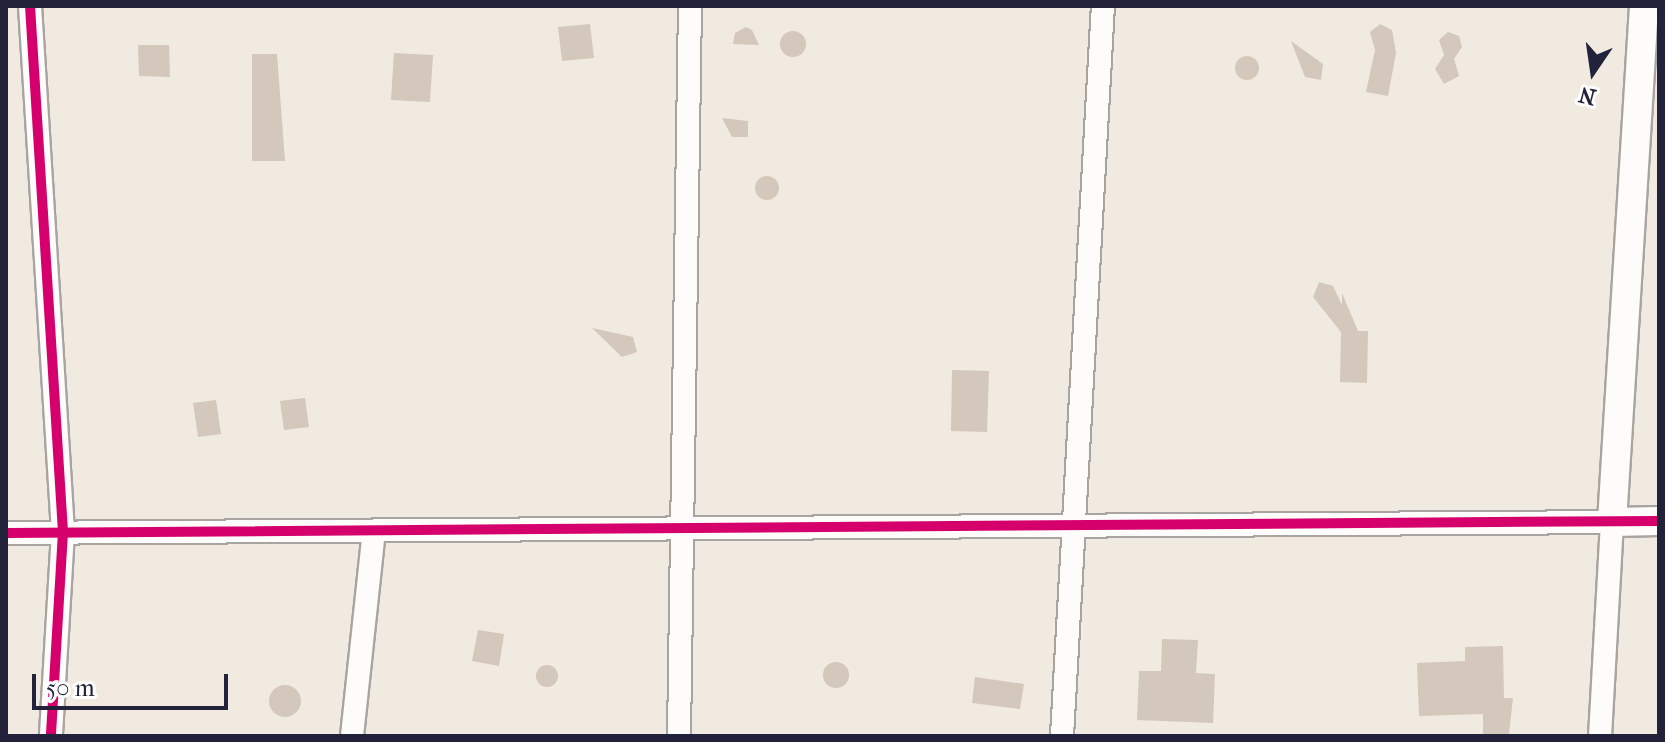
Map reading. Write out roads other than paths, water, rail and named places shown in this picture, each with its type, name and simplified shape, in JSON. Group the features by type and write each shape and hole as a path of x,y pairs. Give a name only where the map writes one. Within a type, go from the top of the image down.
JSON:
{"street":[{"path":"30,6 63,532 51,736"},
{"path":"679,736 690,6"},
{"path":"1062,736 1070,526 1103,6"},
{"path":"1600,736 1644,6"},
{"path":"6,533 1659,521"},
{"path":"352,736 374,531"}]}
